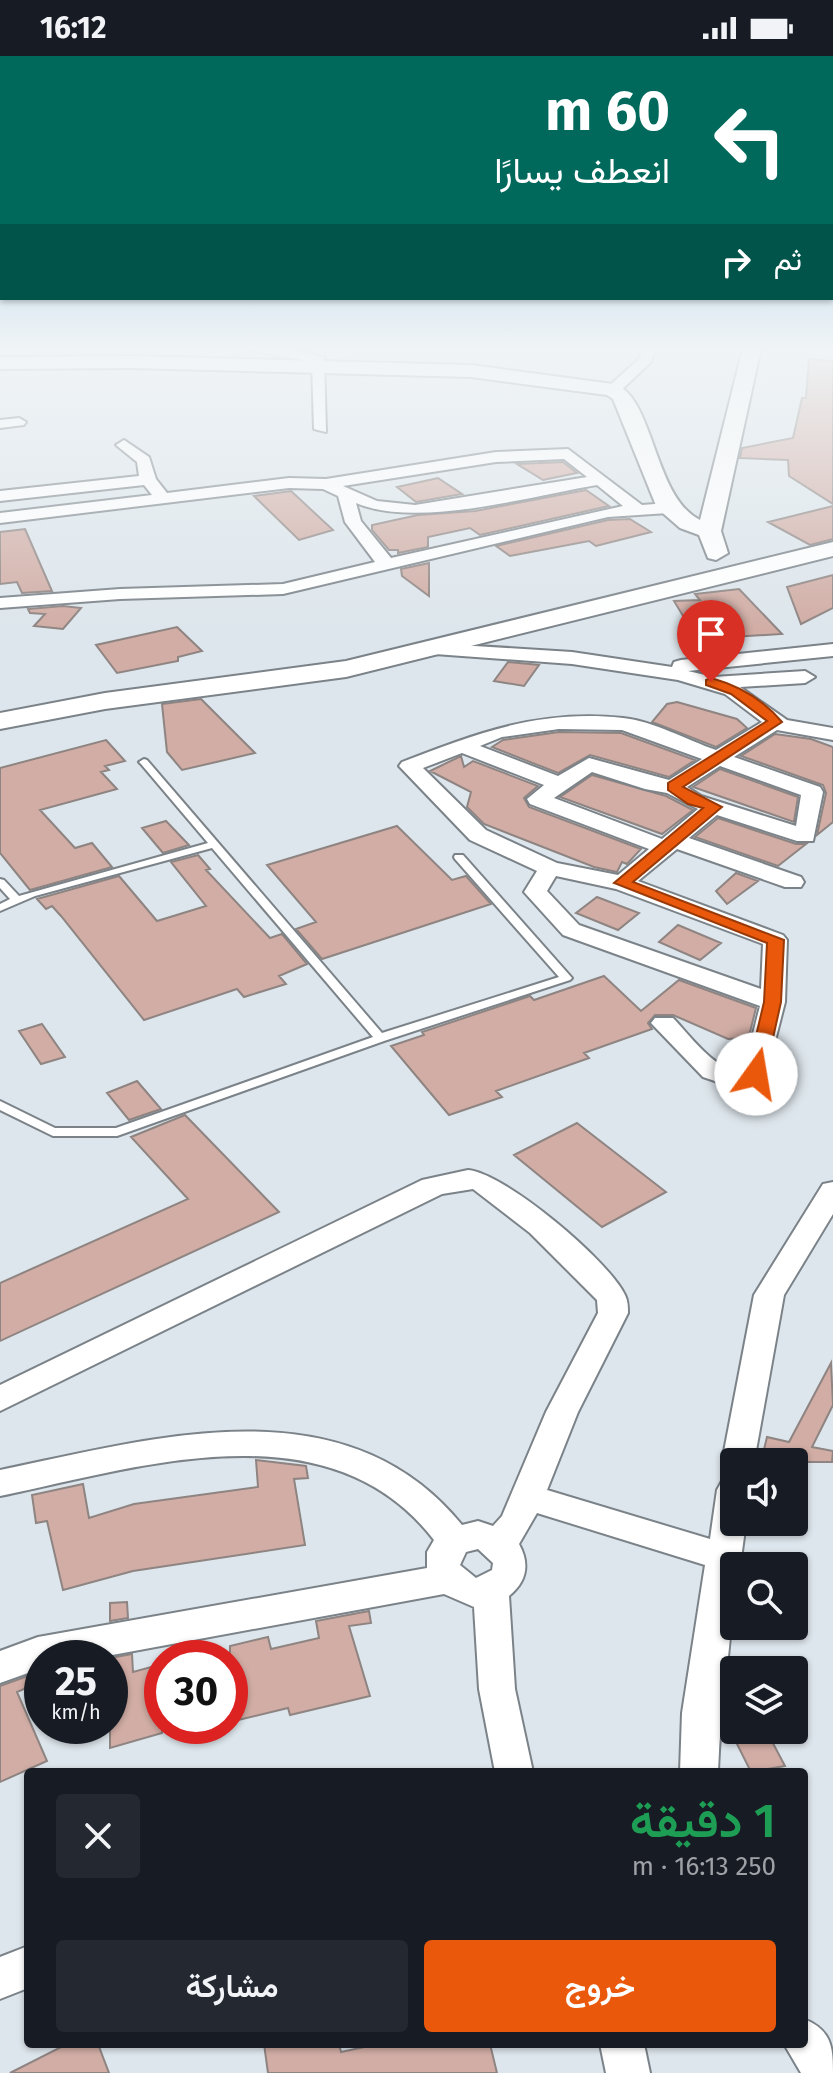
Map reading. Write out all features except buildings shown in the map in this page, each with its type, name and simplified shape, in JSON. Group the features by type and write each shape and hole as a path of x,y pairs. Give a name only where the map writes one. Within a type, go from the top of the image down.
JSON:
{"street":[{"path":"641,442 668,508 688,523 709,531"},
{"path":"725,577 709,531 730,442"},
{"path":"124,445 144,460 148,480 164,498"},
{"path":"0,518 289,483 326,484 496,457 557,452 568,454 636,508"},
{"path":"326,484 374,505 415,510 602,479"},
{"path":"0,496 148,480"},
{"path":"345,493 353,522 386,564"},
{"path":"0,603 120,594 283,589 636,508 668,508"},
{"path":"0,721 105,701 346,669 833,549"},
{"path":"428,649 631,666 707,665 833,650"},
{"path":"631,666 711,682 736,691 760,706 775,722 833,734"},
{"path":"711,682 805,677"},
{"path":"673,787 775,722"},
{"path":"664,1023 712,1071 736,1080 756,1074 773,1002 775,940 622,883 550,868 478,835 409,766 498,732 559,723 624,724 812,792 805,836 693,801 673,787 652,785 589,764 538,799 668,844 793,882"},
{"path":"460,745 560,784"},
{"path":"622,883 714,807"},
{"path":"550,868 535,892 571,930 773,1002"},
{"path":"0,1399 432,1187 456,1179 481,1182 501,1194 599,1281 612,1298 613,1313 562,1412 516,1524 499,1543"},
{"path":"740,1448 769,1295 833,1191"},
{"path":"0,1483 198,1446 250,1440 290,1443 343,1454 382,1473 417,1497 455,1541"},
{"path":"527,1497 720,1556"},
{"path":"478,1535 499,1543 509,1556 510,1566 507,1576 491,1589 467,1591 448,1579 442,1570 442,1557 455,1541 478,1535"},
{"path":"0,1667 38,1653 448,1579"},
{"path":"699,1768 701,1713 720,1584"},
{"path":"491,1589 497,1689 513,1768"},
{"path":"0,1978 24,1969"},
{"path":"808,2046 827,2073"},
{"path":"623,2048 628,2073"}],"lane":[{"path":"144,762 211,845 380,1038"},
{"path":"0,908 17,900 211,845"},
{"path":"0,1105 53,1132 117,1132 380,1038 566,978 459,857"},
{"path":"0,882 17,900"}],"route":[{"path":"711,682 736,691 760,706 775,722 673,787 693,801 714,807 622,883 775,940 773,1002 756,1074"}]}
